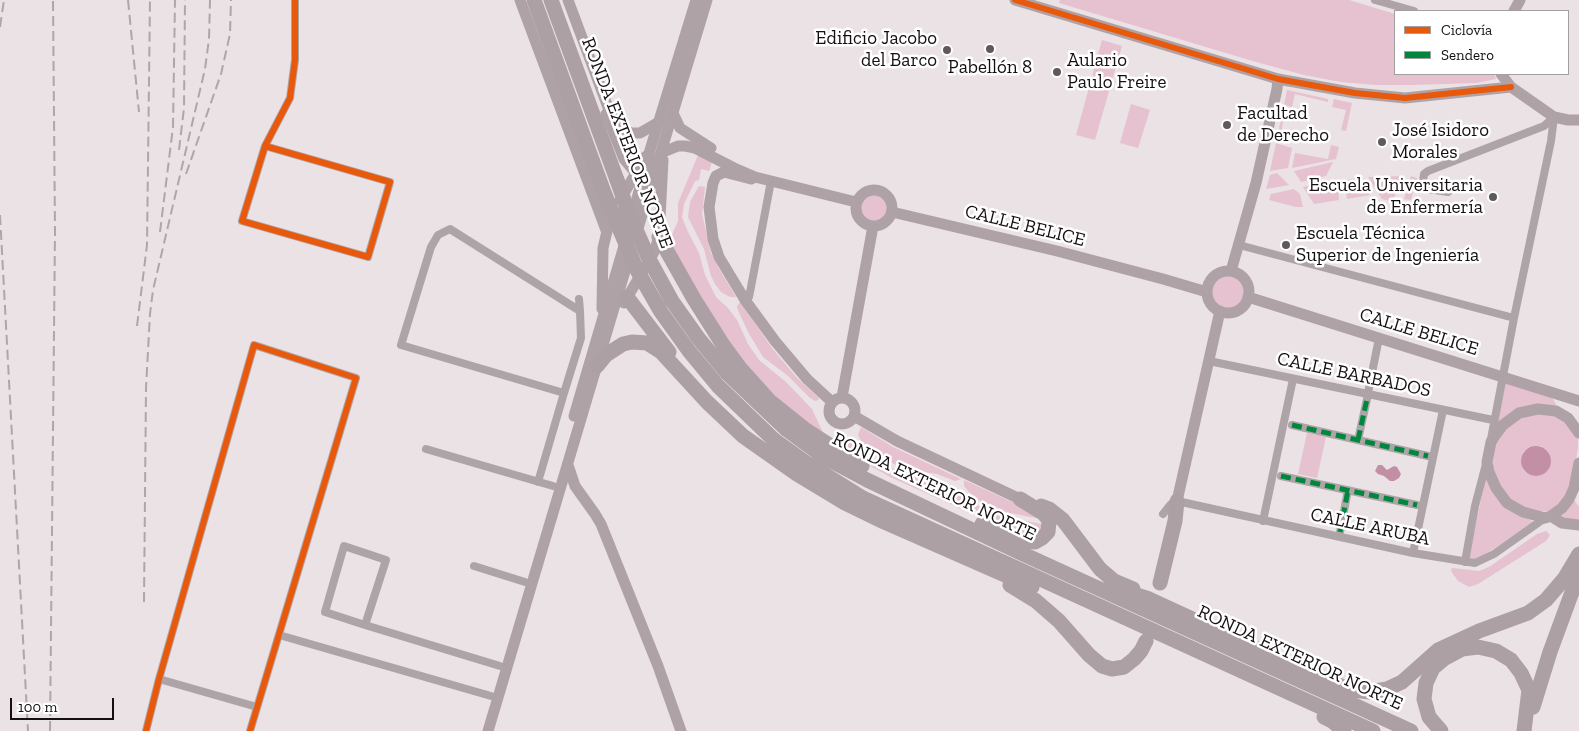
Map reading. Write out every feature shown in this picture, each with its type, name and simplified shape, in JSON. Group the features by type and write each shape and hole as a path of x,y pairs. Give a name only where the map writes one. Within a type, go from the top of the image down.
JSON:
{"highway":[{"name":"RONDA EXTERIOR NORTE","path":"534,0 605,194 638,270 661,312 689,351 718,386 773,439 805,462 863,498 1373,731"},
{"name":"RONDA EXTERIOR NORTE","path":"551,0 622,184 629,214 649,259 672,301 727,373 786,429 824,457 867,480 1023,554 1411,731"},
{"path":"659,237 694,299 740,368 786,419 867,480"},
{"path":"621,288 694,388"},
{"path":"597,366 606,355 623,344 632,342 647,343 662,352 685,380 744,436 797,474 845,503 965,559 1035,588 1164,636"},
{"path":"771,402 814,436 866,469 1021,540 1035,542 1048,532 1048,519 1043,513 1020,499"},
{"path":"1020,499 1049,509 1064,520 1100,569 1114,581 1144,594 1149,599"},
{"path":"1160,583 1175,521 1177,501"},
{"path":"1023,554 1149,599 1325,680 1352,690 1370,692 1387,689 1402,682 1438,650 1479,631 1528,613 1546,600 1564,579 1579,554"},
{"path":"965,559 1036,601 1059,621 1089,655 1102,666 1112,669 1124,667 1142,651 1146,641"},
{"path":"1525,731 1550,652 1579,573"},
{"path":"1441,731 1429,717 1424,699 1426,683 1433,668 1445,658 1462,649 1478,648 1496,651 1511,660 1521,673 1529,690 1525,731"},
{"path":"1247,673 1297,704 1332,721 1344,731"},
{"path":"1325,680 1342,690 1432,731"}],"street":[{"path":"265,146 390,182 368,257 242,221 265,146 290,98 295,60 294,0"},
{"path":"520,0 606,230"},
{"path":"568,0 608,110 614,120 623,129 631,133 640,133 659,122"},
{"path":"486,730 542,551 556,500 558,484 568,464 585,391 597,366 607,318 621,288 637,281 654,252 659,237 664,162 657,152 659,122 696,0"},
{"path":"486,730 491,696 525,582 558,484 566,454 565,445 585,391 607,318 621,288 643,182 673,114 707,0"},
{"path":"1015,0 1278,79 1355,93 1405,98 1511,87"},
{"path":"1375,0 1410,10"},
{"path":"1502,75 1511,87 1554,117 1579,120"},
{"path":"1231,271 1256,183 1278,79"},
{"path":"599,86 600,100 624,159 661,202"},
{"path":"673,114 680,128 686,134 763,178"},
{"path":"1448,192 1422,188 1424,174 1544,126 1554,117"},
{"path":"1465,562 1477,498 1491,442 1493,420 1551,141 1554,117"},
{"path":"657,152 678,146 695,148 734,168 763,178 856,202"},
{"path":"763,178 751,178 724,172 719,173 713,183 709,207 713,239 719,257 745,300 794,365 837,400 852,402 855,410 854,416 845,424 837,424 830,418 828,410 837,400 873,226"},
{"path":"745,300 749,297 750,292 763,178"},
{"path":"607,318 601,304 603,248 606,230 622,184 643,182"},
{"path":"878,190 888,197 892,205 892,212 885,222 873,226 864,224 858,218 856,202 865,192 878,190"},
{"name":"CALLE BELICE","path":"892,212 1163,278 1207,292"},
{"path":"564,393 401,345 430,247 438,235 450,229 580,311"},
{"path":"1239,245 1514,318"},
{"path":"603,268 621,288"},
{"path":"1231,271 1239,274 1245,280 1248,288 1248,297 1242,307 1228,313 1220,311 1210,304 1207,292 1209,283 1214,276 1222,272 1231,271"},
{"name":"CALLE BELICE","path":"1248,297 1579,401"},
{"path":"538,482 581,338 579,299"},
{"path":"1163,514 1171,504 1177,501 1220,311"},
{"path":"1358,440 1379,338"},
{"path":"146,731 254,345 356,378 250,731"},
{"name":"CALLE BARBADOS","path":"1209,361 1293,378 1367,396 1493,420"},
{"path":"1263,521 1293,378"},
{"path":"1558,395 1579,433"},
{"path":"1491,442 1503,425 1519,413 1538,409 1556,411 1570,416"},
{"path":"1413,553 1443,410"},
{"path":"854,416 897,441 1020,499"},
{"path":"1292,425 1428,456"},
{"path":"426,449 538,482 558,484 591,507"},
{"path":"1487,462 1496,488 1507,503 1523,512 1548,517 1562,523 1579,525"},
{"path":"1548,517 1562,508 1569,499 1574,488 1579,463"},
{"path":"568,464 575,486 601,524 658,666 681,731"},
{"path":"1281,476 1417,505"},
{"path":"1574,488 1579,499"},
{"path":"1340,532 1348,490"},
{"path":"556,500 564,495 573,494"},
{"name":"CALLE ARUBA","path":"1177,501 1413,553 1475,563 1494,554 1548,517"},
{"path":"366,625 386,560 344,546 324,612 366,625 500,666"},
{"path":"525,582 530,577 536,559 542,551"},
{"path":"474,566 525,582"},
{"path":"523,612 522,602 526,590 525,582"},
{"path":"279,635 491,696"},
{"path":"501,687 500,666 513,648"},
{"path":"159,679 257,707"},
{"path":"491,696 501,687"}],"shaded area":[{"path":"1060,0 1349,0 1394,14 1394,75 1494,75 1496,79 1476,83 1412,85 1375,85 1341,82 1304,75 1256,62 1059,3"},
{"path":"1102,40 1122,46 1095,140 1076,135"},
{"path":"1287,90 1328,99 1328,102 1295,94 1292,107 1284,105"},
{"path":"1334,99 1352,103 1346,131 1341,130 1346,110 1332,107"},
{"path":"1131,104 1150,110 1138,148 1120,143"},
{"path":"1283,110 1285,111 1279,144 1292,148 1288,168 1270,171"},
{"path":"1331,145 1339,147 1336,159 1292,168 1295,153 1328,159"},
{"path":"698,155 712,162 709,171 701,169 699,180 695,181 684,204 682,217 699,253 705,275 716,297 737,320 748,344 759,360 786,382 812,409 823,433 829,437 855,443 875,460 906,475 933,479 958,489 975,504 997,515 1046,525 1041,534 1024,537 890,477 839,448 767,390 731,345 680,263 670,239 678,221 678,203"},
{"path":"1333,162 1326,176 1301,182 1294,171"},
{"path":"1277,173 1289,185 1266,189 1270,175"},
{"path":"1404,176 1392,202 1382,199 1368,177"},
{"path":"1411,176 1417,178 1411,200 1404,199"},
{"path":"1356,178 1370,195 1347,199 1345,186 1341,181"},
{"path":"1327,182 1338,188 1339,200 1314,204 1303,187"},
{"path":"699,186 705,187 702,214 711,253 736,297 730,297 721,292 715,284 704,249 688,217 690,202"},
{"path":"1294,189 1300,194 1303,207 1269,200 1271,194"},
{"path":"875,194 885,198 889,208 885,218 875,222 865,218 861,208 865,198"},
{"path":"1228,276 1239,281 1244,292 1239,303 1228,308 1217,303 1212,292 1217,281"},
{"path":"740,302 772,348 797,378 819,398 818,400 815,401 809,397 788,376 763,357 748,332 737,308"},
{"path":"1505,383 1551,396 1556,404 1555,407 1497,426"},
{"path":"1540,412 1557,415 1568,423 1578,438 1572,481 1566,495 1559,504 1549,511 1537,512 1521,508 1506,498 1492,469 1495,442 1504,430 1522,416","holes":["1541,446 1549,453 1551,463 1547,471 1536,476 1523,470 1521,461 1523,452 1529,448"]},
{"path":"861,427 893,447 961,479 955,481 937,474 905,469 890,462 873,452 861,441 858,435"},
{"path":"1307,433 1326,437 1317,478 1298,474"},
{"path":"1536,446 1547,450 1551,461 1547,472 1536,476 1525,472 1521,461 1525,450"},
{"path":"1378,465 1382,465 1387,470 1394,466 1397,467 1401,474 1399,478 1390,481 1378,474 1375,471"},
{"path":"1486,477 1517,514 1534,522 1478,559 1468,560"},
{"path":"964,480 1030,510 1041,519 1005,512 981,502 964,486"},
{"path":"1573,500 1579,507 1579,522 1563,519 1561,514"},
{"path":"1546,531 1550,535 1546,541 1478,584 1469,587 1458,581 1451,571 1452,568 1479,571 1489,567 1537,534"}],"railway":[{"path":"0,27 4,0"},
{"path":"50,731 55,232 53,0"},
{"path":"128,0 139,112"},
{"path":"137,326 147,245 150,0"},
{"path":"160,232 173,127 175,0"},
{"path":"179,150 184,108 185,0"},
{"path":"144,602 146,388 150,314 153,290 205,69 209,39 210,0"},
{"path":"186,174 221,74 230,34 231,0"},
{"path":"0,215 28,731"}],"marked path":[{"path":"1358,440 1367,399"},
{"path":"1292,425 1428,456"},
{"path":"1281,476 1417,505"},
{"path":"1340,532 1348,490"}],"cycle path":[{"path":"265,146 242,221 368,257 390,182 265,146 290,98 295,60 295,0"},
{"path":"1015,0 1278,79 1355,93 1405,98 1511,87"},
{"path":"146,731 254,345 356,378 250,731"}],"place":[{"name":"Pabellón 8","path":"990,49"},
{"name":"Edificio Jacobo del Barco","path":"947,50"},
{"name":"Aulario Paulo Freire","path":"1057,72"},
{"name":"Facultad de Derecho","path":"1227,125"},
{"name":"José Isidoro Morales","path":"1382,142"},
{"name":"Escuela Universitaria de Enfermería","path":"1493,197"},
{"name":"Escuela Técnica Superior de Ingeniería","path":"1286,245"}]}
